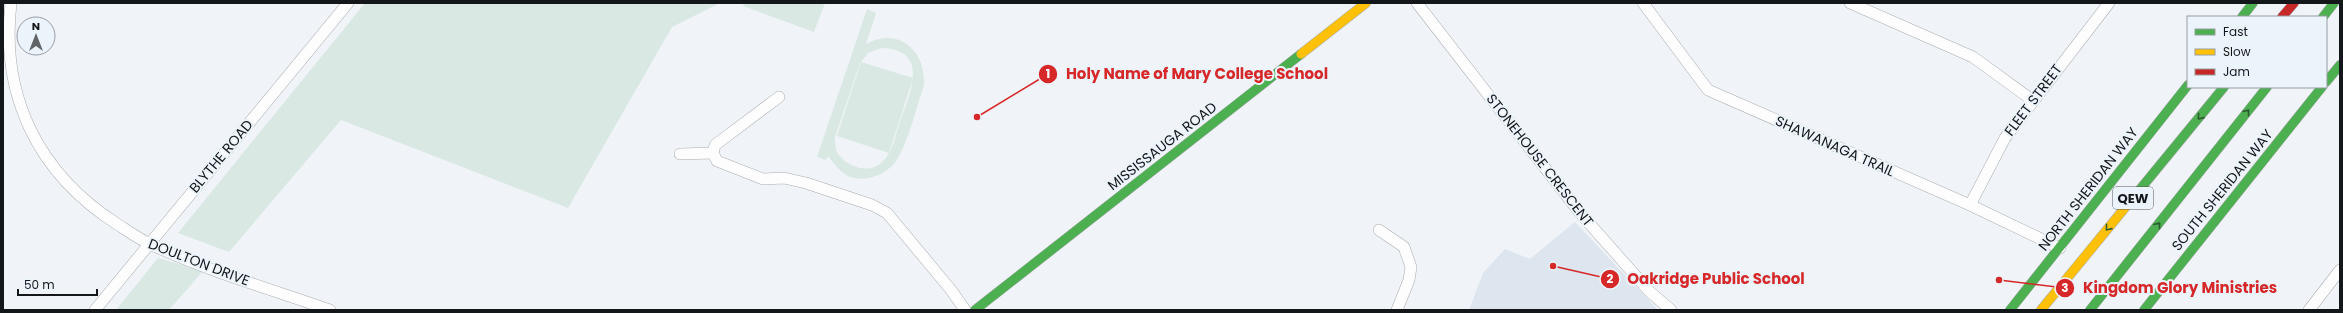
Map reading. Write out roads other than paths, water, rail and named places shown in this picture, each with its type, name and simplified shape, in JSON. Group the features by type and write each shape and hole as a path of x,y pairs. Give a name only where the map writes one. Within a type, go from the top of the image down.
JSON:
{"main road":[{"name":"MISSISSAUGA ROAD","path":"975,310 1366,3"},
{"path":"2243,16 2253,3"},
{"path":"2283,16 2294,3"},
{"path":"2324,16 2334,3"},
{"path":"2327,81 2340,65"},
{"name":"NORTH SHERIDAN WAY","path":"2010,310 2187,86"},
{"name":"QEW","path":"2041,310 2223,88"},
{"name":"QEW","path":"2090,310 2266,88"},
{"name":"SOUTH SHERIDAN WAY","path":"2144,310 2321,88"}],"street":[{"name":"DOULTON DRIVE","path":"11,3 5,28 5,55 11,88 20,118 31,138 61,180 78,196 149,244 330,310"},
{"name":"BLYTHE ROAD","path":"95,310 348,3"},
{"name":"STONEHOUSE CRESCENT","path":"1417,3 1580,213 1650,292 1671,310"},
{"name":"SHAWANAGA TRAIL","path":"1643,3 1708,90 1970,205 2060,248"},
{"path":"1850,3 1973,57 2032,100"},
{"name":"FLEET STREET","path":"1970,205 1995,154 2032,100 2109,3"},
{"path":"779,97 715,145 713,153 717,161 763,179 784,178 806,183 872,205 887,213 951,290 965,310"},
{"path":"680,154 713,153"},
{"path":"1379,230 1404,247 1411,267 1410,280 1397,310"},
{"path":"2309,310 2340,270"}],"place":[{"name":"Holy Name of Mary College School","path":"977,117"},
{"name":"Oakridge Public School","path":"1553,266"},
{"name":"Kingdom Glory Ministries","path":"1999,280"}]}
